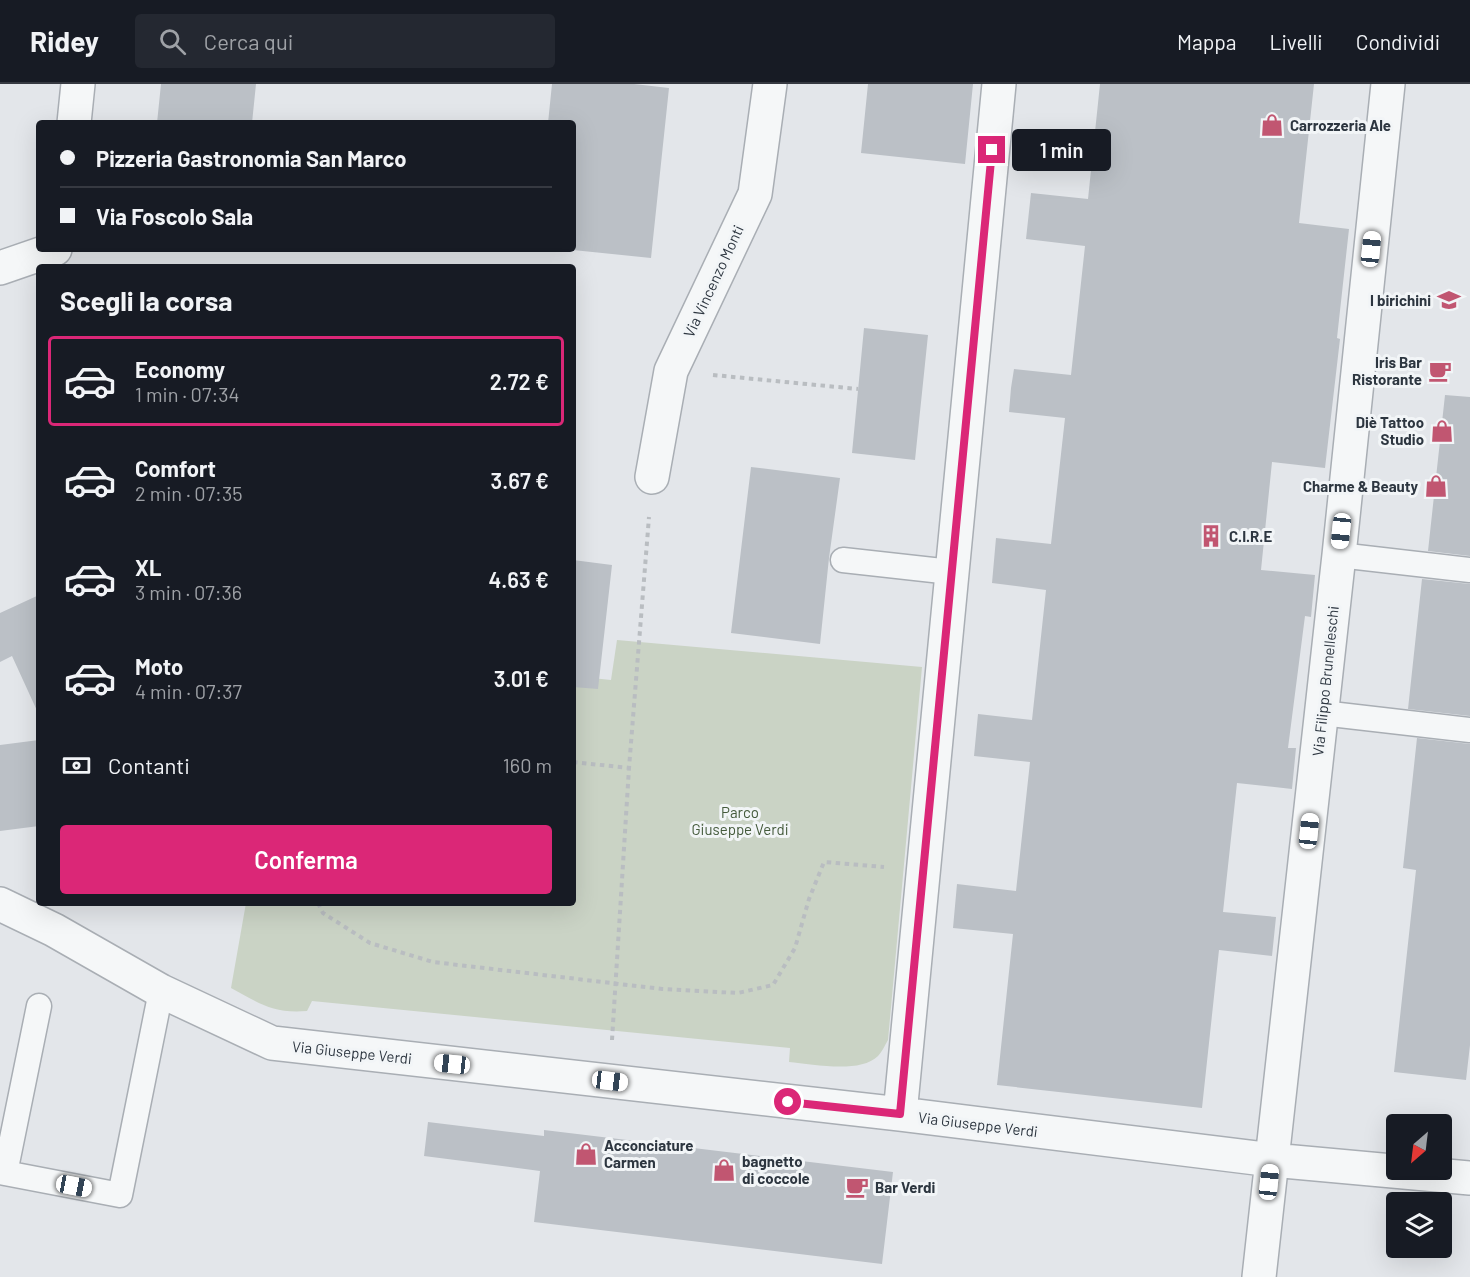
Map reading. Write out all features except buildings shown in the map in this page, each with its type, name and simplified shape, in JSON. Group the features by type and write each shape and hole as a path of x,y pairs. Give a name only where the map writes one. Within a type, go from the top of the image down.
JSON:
{"street":[{"path":"74,120 78,84"},
{"name":"Via Vincenzo Monti","path":"652,477 671,371 755,194 770,84"},
{"path":"900,1114 999,84"},
{"name":"Via Filippo Brunelleschi","path":"1259,1277 1322,713 1388,84"},
{"path":"0,268 46,252"},
{"name":"Via Giuseppe Verdi","path":"0,904 54,930 161,991 272,1043 900,1114 1272,1160 1470,1178"}],"lane":[{"path":"1339,555 1470,570"},
{"path":"843,560 951,572"},
{"path":"1322,713 1470,730"},
{"path":"39,1006 2,1172 120,1196 161,991"}],"path":[{"path":"671,371 858,389"},
{"path":"610,1081 629,768 652,477"},
{"path":"576,762 629,768"},
{"path":"320,906 323,913 370,943 433,962 662,989 738,993 773,985 795,948 809,899 824,862 923,871"}],"green space":[{"name":"Parco Giuseppe Verdi","path":"617,640 922,667 888,1040 878,1056 860,1065 823,1066 789,1062 790,1048 312,1001 307,1011 285,1011 267,1006 231,988 245,906 576,906 576,676 611,680"}],"place":[{"name":"Carrozzeria Ale","path":"1272,125"},
{"name":"I birichini","path":"1449,300"},
{"name":"Iris Bar Ristorante","path":"1440,371"},
{"name":"Diè Tattoo Studio","path":"1442,431"},
{"name":"Charme & Beauty","path":"1436,486"},
{"name":"C.I.R.E","path":"1211,536"},
{"name":"Acconciature Carmen","path":"586,1154"},
{"name":"bagnetto di coccole","path":"724,1170"},
{"name":"Bar Verdi","path":"857,1187"}],"route":[{"path":"788,1102 900,1114 992,150"}]}
